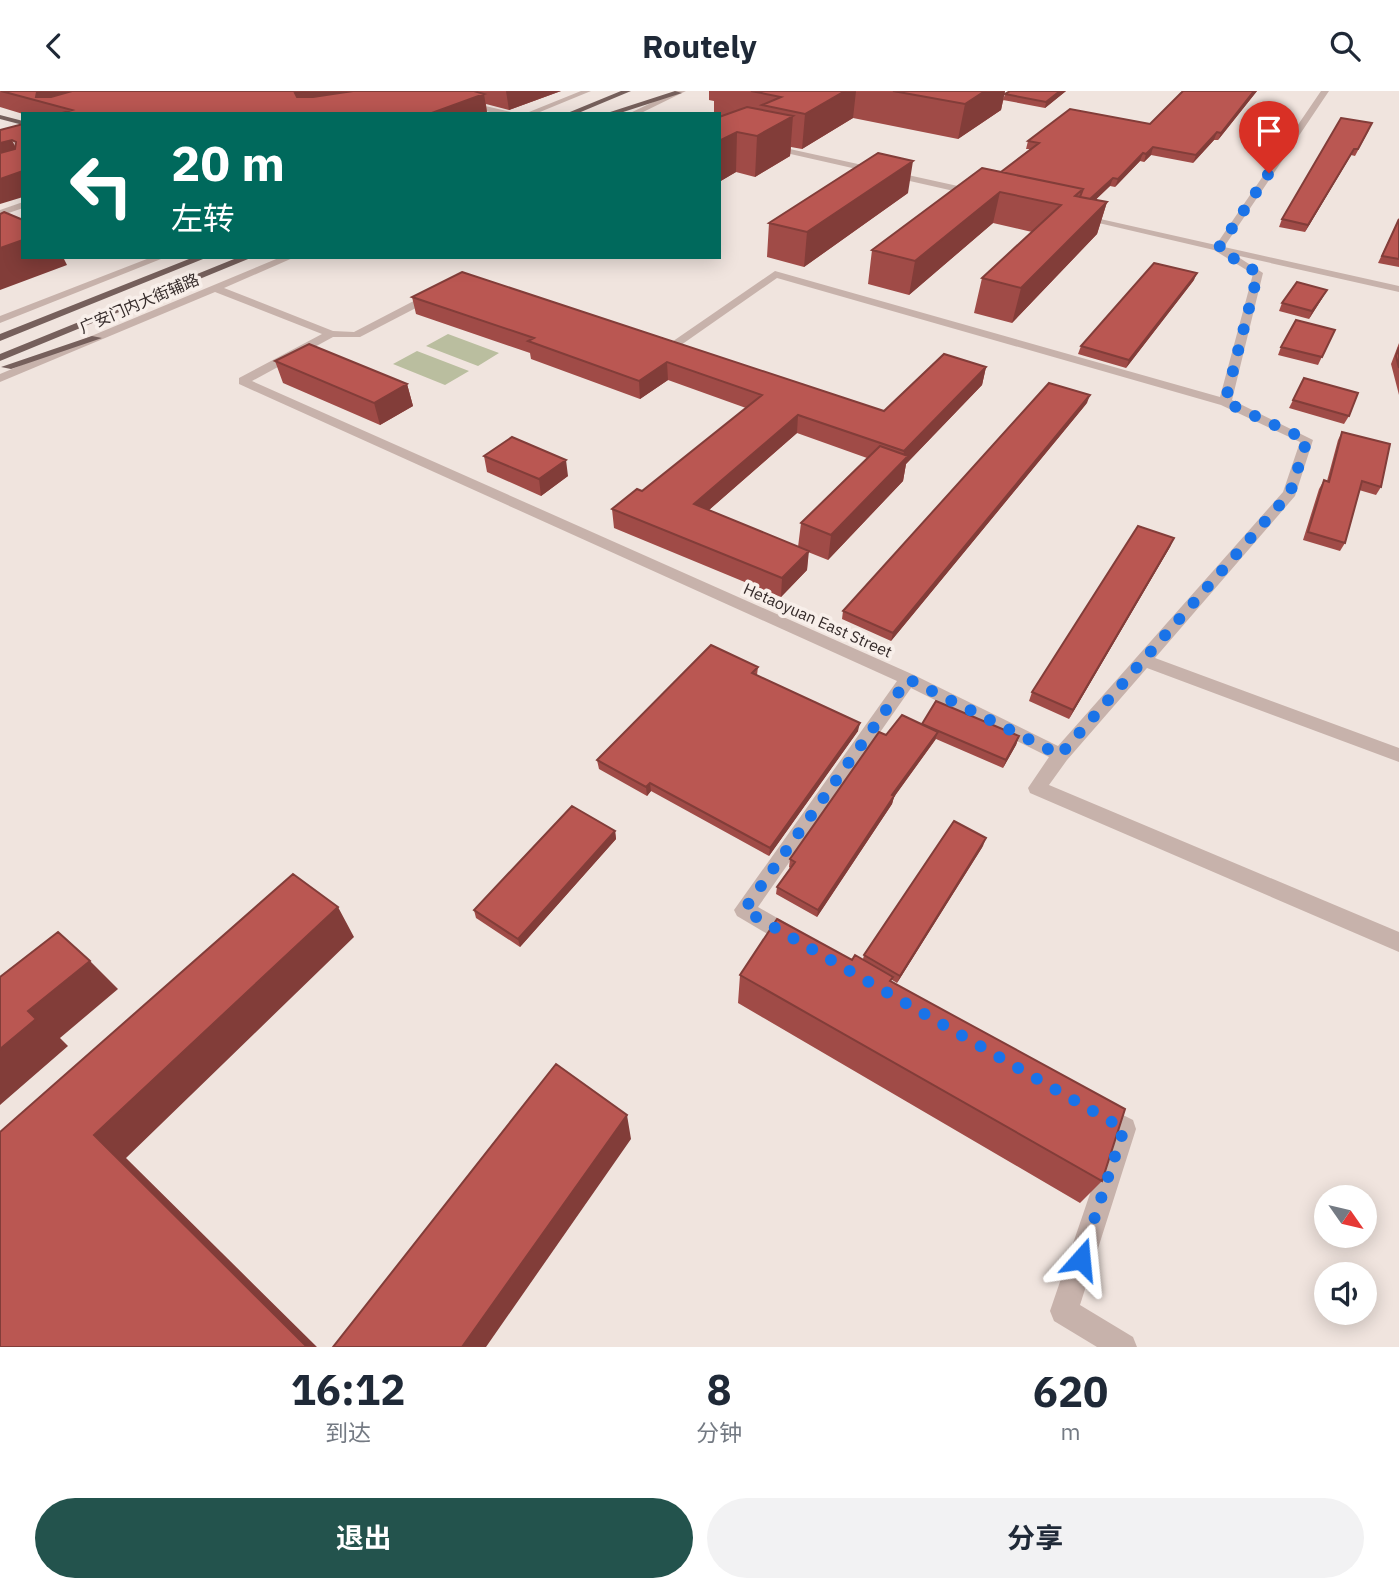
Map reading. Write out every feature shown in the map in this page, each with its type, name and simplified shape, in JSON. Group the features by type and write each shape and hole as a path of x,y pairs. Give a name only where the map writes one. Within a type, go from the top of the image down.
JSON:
{"main road":[{"path":"570,112 600,91"},
{"path":"572,112 627,91"},
{"path":"605,112 655,91"},
{"path":"615,112 680,92"},
{"path":"0,117 21,123"},
{"path":"0,338 199,259"},
{"path":"0,358 243,259"},
{"path":"0,369 96,338"}],"street":[{"path":"533,112 587,91"},
{"path":"1218,249 1325,91"},
{"path":"636,112 680,92"},
{"path":"458,101 500,112"},
{"path":"759,144 986,196"},
{"path":"0,213 21,206"},
{"path":"1066,214 1399,289"},
{"path":"1218,249 1258,273 1225,402"},
{"name":"广安门内大街辅路","path":"2,318 156,259"},
{"name":"广安门内大街辅路","path":"0,379 285,259"},
{"path":"641,341 667,350 775,274 1225,402 1307,440 1290,493 1060,755 1037,788 1399,942"},
{"path":"215,288 331,334 356,335 450,287"},
{"name":"Hetaoyuan East Street","path":"331,334 243,381 908,679 1060,755"},
{"path":"1142,660 1399,755"},
{"path":"815,951 744,910 908,679"},
{"path":"1076,1102 1124,1129 1064,1311 1123,1347"}],"green space":[{"path":"448,334 499,353 478,366 426,346"},
{"path":"417,351 469,371 445,385 393,364"}],"building":[{"path":"1,91 41,91 37,92 36,97 51,97 72,91 308,91 295,93 297,97 353,91 474,91 484,94 434,112 66,112 72,110"},
{"path":"751,91 845,91 805,114 762,105 781,97"},
{"path":"893,91 985,91 965,104"},
{"path":"1010,91 1060,91 1046,102 1005,94"},
{"path":"1183,91 1254,91 1221,133 1217,132 1196,155 1153,147 1146,154 1143,153 1118,179 1113,178 1090,199 1080,197 1083,189 1001,172 1039,143 1028,141 1070,109 1150,124"},
{"path":"747,107 793,116 757,136 737,132 721,140 721,116"},
{"path":"1341,118 1372,123 1308,225 1282,219"},
{"path":"21,125 21,172 0,179 0,153 15,149 16,142 12,140 0,143 0,130"},
{"path":"878,153 913,161 807,232 769,223"},
{"path":"982,168 1083,189 1075,196 1107,202 1021,288 982,278 1061,205 1000,192 915,261 872,250"},
{"path":"4,212 21,219 21,241 0,248 0,214"},
{"path":"1399,219 1399,259 1382,256"},
{"path":"1154,263 1197,273 1129,360 1081,346"},
{"path":"462,272 884,411 944,354 986,367 904,451 798,415 694,504 809,551 782,578 612,509 637,489 642,491 762,395 667,362 639,381 528,341 534,338 412,297"},
{"path":"1297,282 1327,290 1312,311 1282,303"},
{"path":"1296,320 1335,330 1322,357 1281,347"},
{"path":"309,344 407,384 374,403 275,361"},
{"path":"1399,347 1399,368 1396,356"},
{"path":"1304,378 1358,393 1349,416 1293,400"},
{"path":"1049,383 1090,395 893,633 843,611"},
{"path":"1342,432 1390,444 1381,487 1362,481 1345,543 1308,532 1324,480 1329,482"},
{"path":"512,437 566,460 539,479 484,456"},
{"path":"880,446 908,456 831,535 801,523"},
{"path":"1138,526 1174,538 1073,710 1032,692"},
{"path":"711,645 758,667 752,673 860,723 770,848 650,783 646,787 597,760"},
{"path":"936,701 1019,736 1006,760 922,724"},
{"path":"902,715 938,732 892,795 894,796 818,910 777,887 795,862 790,859 879,732 886,735"},
{"path":"572,806 615,831 518,939 474,910"},
{"path":"954,821 986,838 900,976 864,955"},
{"path":"293,874 338,907 94,1135 307,1347 0,1347 0,1132"},
{"path":"777,919 852,960 855,955 893,977 890,981 1125,1109 1102,1181 740,975"},
{"path":"58,932 90,961 28,1011 36,1019 0,1049 0,977"},
{"path":"556,1064 627,1115 462,1347 333,1347"}],"route":[{"path":"1081,1259 1124,1129 744,910 908,679 1060,755 1290,493 1307,440 1225,402 1258,273 1218,249 1269,173"}]}
